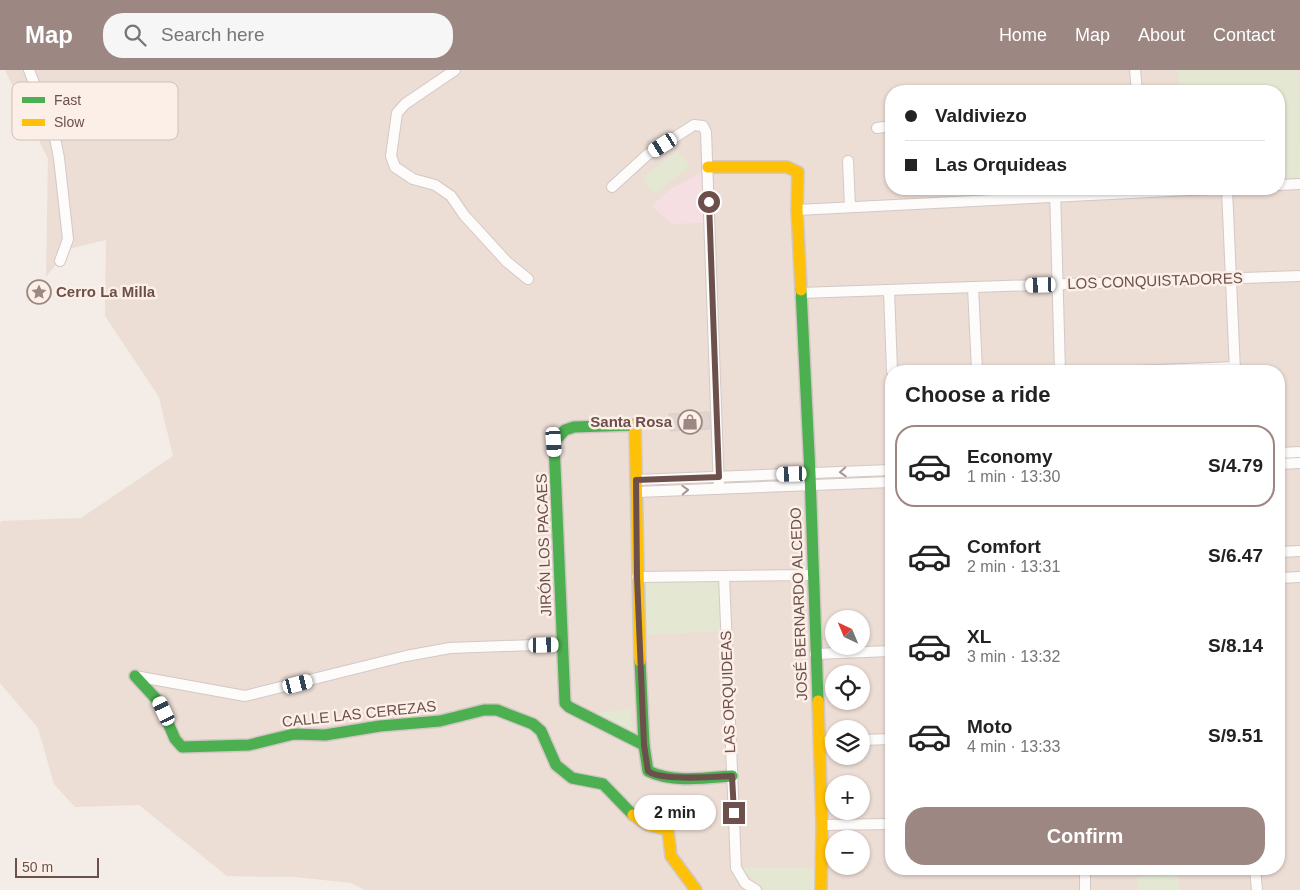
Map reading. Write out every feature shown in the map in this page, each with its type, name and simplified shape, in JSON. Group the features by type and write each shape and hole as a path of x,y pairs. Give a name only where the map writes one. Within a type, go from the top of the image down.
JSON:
{"street":[{"path":"29,70 34,82"},
{"path":"455,70 405,104 397,113 392,156 395,167 413,179 435,185 451,196 464,215 507,262 528,279"},
{"path":"1135,70 1136,85"},
{"path":"612,187 647,154 694,125 703,126 706,132 708,167 719,489"},
{"path":"877,128 885,127"},
{"path":"55,140 68,240 60,261"},
{"path":"848,161 850,207"},
{"name":"JOSÉ BERNARDO ALCEDO","path":"708,167 794,169 798,172 797,210 800,293 810,474 822,825 821,890"},
{"path":"1285,185 1300,184"},
{"path":"797,210 1026,195"},
{"path":"1055,195 1060,365"},
{"path":"1226,195 1235,365"},
{"name":"LOS CONQUISTADORES","path":"800,293 1300,276"},
{"path":"973,287 977,365"},
{"path":"888,290 892,365"},
{"name":"JIRÓN LOS PACAES","path":"636,486 635,425 574,427 565,430 554,442 560,516 561,644 565,703 569,707 644,745"},
{"path":"1285,453 1300,452"},
{"path":"1285,464 1300,463"},
{"path":"636,486 719,477 885,470"},
{"path":"636,486 719,489 885,482"},
{"path":"636,486 637,577 644,745 648,771 654,775 732,776"},
{"path":"1285,552 1300,551"},
{"path":"637,577 812,575"},
{"name":"LAS ORQUIDEAS","path":"724,576 736,868 745,883 756,890"},
{"path":"1285,578 1300,577"},
{"path":"136,676 245,696 406,656 450,648 561,644"},
{"path":"815,654 885,651"},
{"name":"CALLE LAS CEREZAS","path":"136,676 159,702 176,739 182,747 248,745 288,735 325,735 388,725 440,722 484,710 497,710 533,724 541,732 556,765 572,778 603,784 633,815 648,824 668,830 671,856 696,890"},
{"path":"870,740 885,739"},
{"path":"819,742 825,742"},
{"path":"822,825 885,824"},
{"path":"1084,890 1085,875"},
{"path":"1256,875 1257,890"}],"shaded area":[{"path":"5,70 1300,70 1300,890 365,890 351,883 295,877 227,876 139,805 75,807 54,784 38,728 0,683 0,523 2,521 81,518 173,456 159,397 105,316 106,240 68,249 46,277 48,159 39,140 178,140 178,82 12,82 12,84"},
{"path":"701,173 704,223 672,224 651,206 671,189"}],"green space":[{"path":"1178,70 1298,70 1300,178 1285,178 1285,85 1179,85"},
{"path":"678,150 690,166 654,194 642,178"},
{"path":"720,577 723,631 647,635 645,579"},
{"path":"631,708 632,738 587,715"},
{"path":"740,868 814,868 814,890 766,890"},
{"path":"1178,875 1179,890 1138,890 1137,877"}],"building":[{"name":"Santa Rosa","path":"709,412 710,429 670,431 669,414"}],"traffic: fast":[{"path":"801,290 818,701"},
{"path":"635,425 574,427 565,430 554,442 565,703 569,707 644,745"},
{"path":"640,661 644,745 648,771 657,775 678,778 732,776"},
{"path":"135,676 159,702 175,739 182,747 249,745 294,734 325,735 380,726 440,721 484,710 497,710 533,724 541,731 556,765 572,778 603,784 633,815"}],"traffic: slow":[{"path":"708,167 787,167 798,172 797,210 801,290"},
{"path":"635,425 640,661"},
{"path":"818,701 822,825 821,890"},
{"path":"633,815 648,825 668,830 671,856 696,890"}],"place":[{"name":"Cerro La Milla","path":"39,292"},
{"name":"Santa Rosa","path":"690,422"}],"route":[{"path":"709,202 719,477 636,480 637,577 644,745 648,771 654,775 680,777 732,776 734,813"}]}
